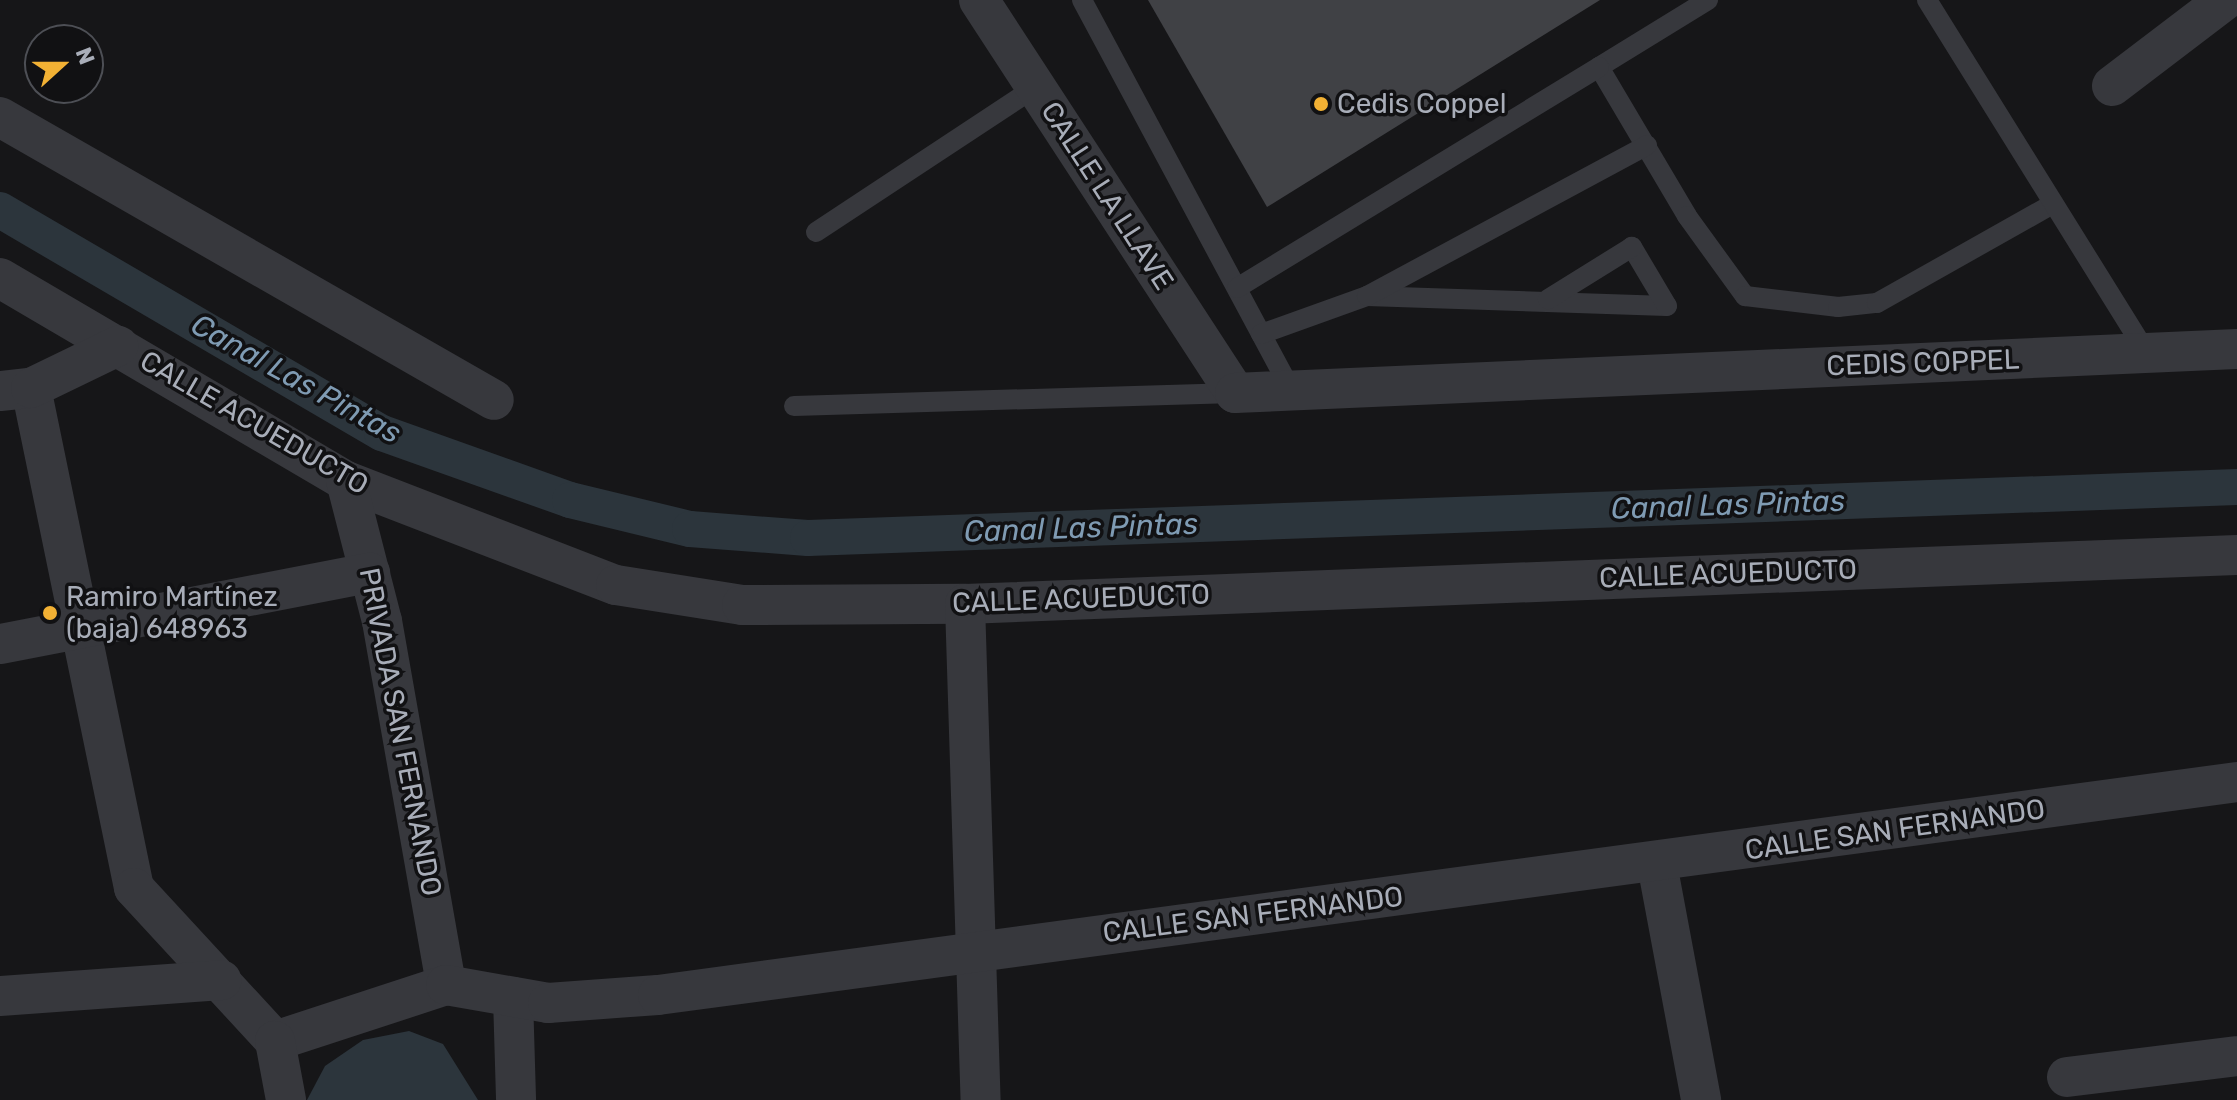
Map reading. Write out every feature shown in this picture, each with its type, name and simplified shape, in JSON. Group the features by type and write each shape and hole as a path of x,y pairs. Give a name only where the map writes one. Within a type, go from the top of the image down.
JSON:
{"street":[{"name":"CALLE LA LLAVE","path":"979,0 1235,393"},
{"path":"2112,86 2225,0"},
{"path":"0,117 494,400"},
{"name":"CALLE ACUEDUCTO","path":"0,278 346,481 616,585 742,605 965,604 2237,555"},
{"path":"118,346 16,389 80,629 134,888 275,1041 286,1100"},
{"name":"CEDIS COPPEL","path":"1235,393 2237,349"},
{"name":"PRIVADA SAN FERNANDO","path":"346,481 370,573 446,985"},
{"path":"0,644 370,573"},
{"path":"965,604 981,1100"},
{"name":"CALLE SAN FERNANDO","path":"275,1041 446,985 548,1003 658,995 974,951 1657,864 2237,782"},
{"path":"1657,864 1701,1100"},
{"path":"0,996 221,980"},
{"path":"513,997 516,1100"},
{"path":"2067,1077 2237,1056"}],"lane":[{"path":"1082,0 1291,390"},
{"path":"1237,288 1708,0"},
{"path":"1927,0 2147,353"},
{"path":"1599,67 1745,296 1838,307 1877,303 2053,204"},
{"path":"816,232 1036,87"},
{"path":"1261,334 1367,296 1647,145"},
{"path":"1367,296 1548,299 1667,306 1632,247 1548,299"},
{"name":"CEDIS COPPEL","path":"794,406 1235,393"}],"shaded area":[{"path":"409,1031 443,1044 478,1100 307,1100 325,1066 363,1040"}],"building":[{"name":"Cedis Coppel","path":"1148,0 1600,0 1267,207"}],"waterway":[{"name":"Canal Las Pintas","path":"0,210 382,433 570,500 690,529 808,538 2237,487"}],"place":[{"name":"Cedis Coppel","path":"1321,104"},
{"name":"Ramiro Martínez (baja) 648963","path":"50,613"}]}
